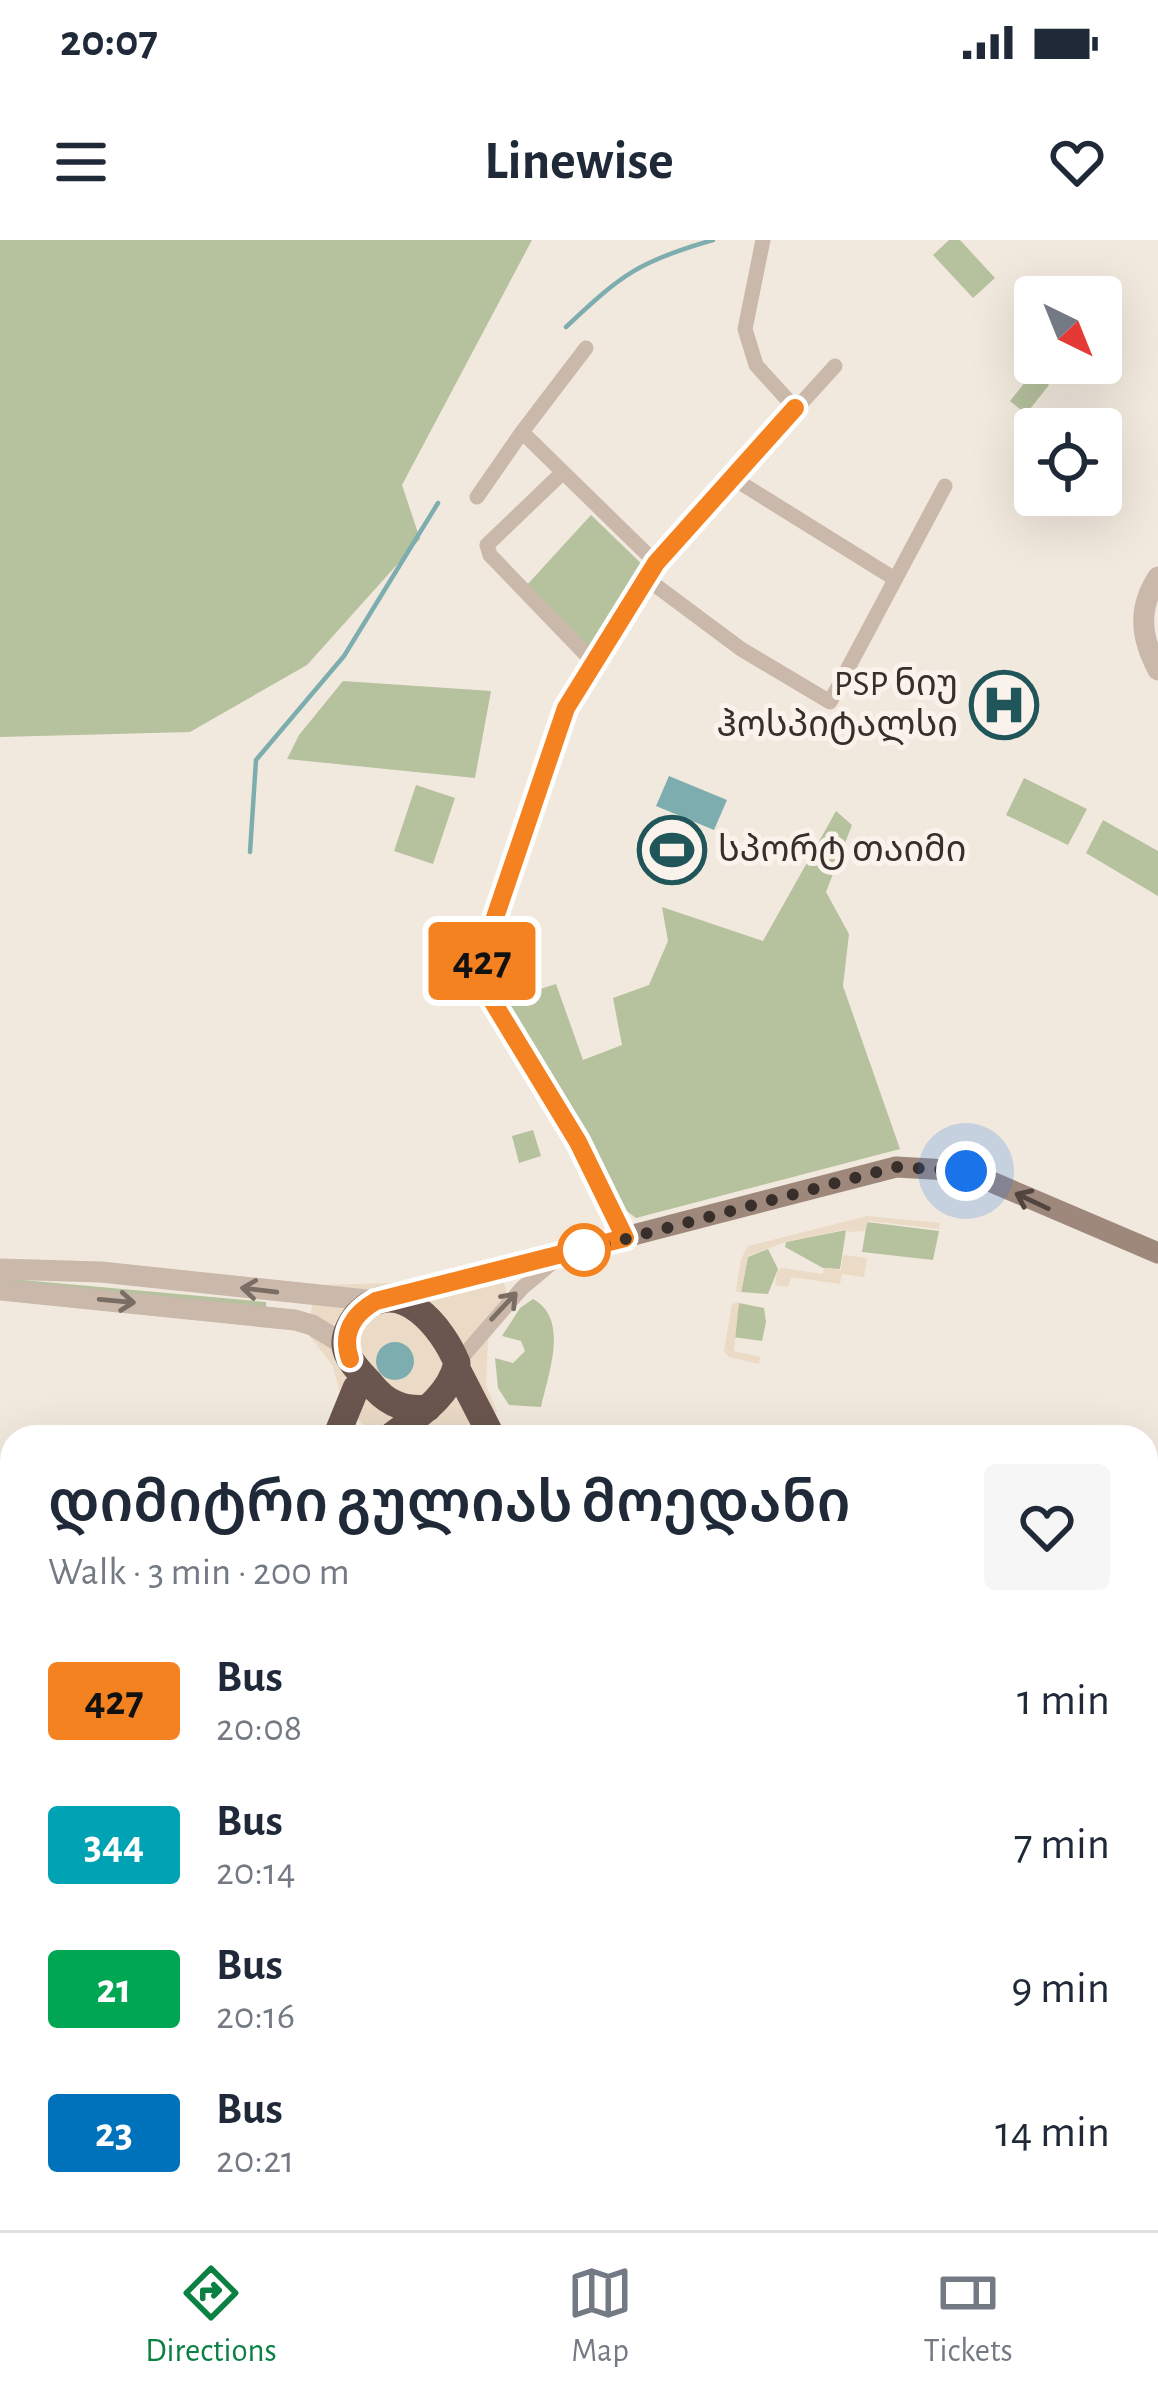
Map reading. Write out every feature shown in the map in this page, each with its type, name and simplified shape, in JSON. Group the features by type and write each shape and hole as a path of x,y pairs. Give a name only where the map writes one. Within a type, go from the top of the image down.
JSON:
{"highway":[{"path":"383,1425 356,1388 347,1352 351,1322 383,1300 409,1303 444,1336 487,1425"},
{"path":"347,1352 388,1401 406,1408 428,1408"},
{"path":"406,1425 448,1387 457,1366"},
{"path":"341,1425 356,1388"}],"main road":[{"path":"383,1300 896,1167 949,1168 978,1176 1158,1253"}],"street":[{"path":"764,240 745,329 756,365 795,408"},
{"path":"477,497 586,348"},
{"path":"625,1238 578,1142 479,979 484,950 562,718 594,663 651,571 730,477 836,366"},
{"path":"522,432 651,571 741,649 830,702 945,486"},
{"path":"562,472 487,545 490,555 594,663"},
{"path":"730,477 895,579"},
{"path":"1158,577 1144,614 1144,643 1158,670"},
{"path":"457,1366 507,1304 559,1257"},
{"path":"0,1269 101,1271 383,1300"},
{"path":"0,1290 295,1320 312,1325 347,1352"}],"green space":[{"path":"0,240 532,240 402,485 420,539 307,665 190,732 0,737"},
{"path":"949,240 960,240 995,278 973,298 933,255"},
{"path":"1023,384 1049,385 1031,408 1019,408 1010,401"},
{"path":"591,515 648,570 592,654 526,586"},
{"path":"343,681 491,691 475,778 287,759 299,735"},
{"path":"1024,778 1087,809 1068,845 1006,815"},
{"path":"416,785 455,798 433,864 394,851"},
{"path":"836,811 852,825 826,892 849,934 843,986 900,1149 636,1218 616,1203 506,1000 556,984 583,1060 622,1045 613,998 649,985 668,941 662,907 763,941"},
{"path":"1103,820 1158,851 1158,896 1086,853"},
{"path":"533,1130 541,1156 519,1163 512,1136"},
{"path":"867,1222 939,1231 933,1260 862,1252"},
{"path":"846,1230 840,1269 823,1268 785,1247 786,1242"},
{"path":"768,1249 778,1269 768,1294 741,1292 748,1257"},
{"path":"0,1278 266,1302 266,1308 0,1283"},
{"path":"533,1299 544,1308 554,1333 548,1379 541,1407 509,1405 498,1388 495,1358 513,1363 525,1351 521,1341 502,1336 520,1308"},
{"path":"739,1303 764,1308 762,1341 733,1337"}],"shaded area":[{"path":"867,1216 940,1223 939,1229 868,1221 865,1231 847,1229 786,1242 748,1256 741,1293 736,1291 748,1246"},
{"path":"843,1255 867,1258 864,1277 842,1274 840,1284 791,1277 788,1287 775,1285 782,1268 823,1274 824,1268 841,1270"},
{"path":"496,1258 511,1306 488,1339 486,1385 497,1412 481,1425 363,1425 342,1401 333,1366 308,1334 315,1285 393,1283"},
{"path":"739,1302 734,1351 760,1357 759,1364 729,1357 724,1351 732,1304"}],"water":[{"path":"669,776 727,800 714,830 656,806"},
{"path":"395,1342 408,1348 414,1361 408,1374 395,1380 382,1374 376,1361 382,1348"}],"waterway":[{"path":"566,327 632,272 713,240"},
{"path":"250,852 256,760 344,656 438,503"}],"bus line":[{"name":"427","path":"350,1359 345,1345 351,1322 376,1301 625,1238 578,1142 479,979 484,950 566,708 656,563 795,408"}],"place":[{"name":"PSP ნიუ ჰოსპიტალსი","path":"1004,705"},
{"name":"სპორტ თაიმი","path":"672,850"}],"route":[{"path":"584,1250 896,1167 966,1171"}]}
